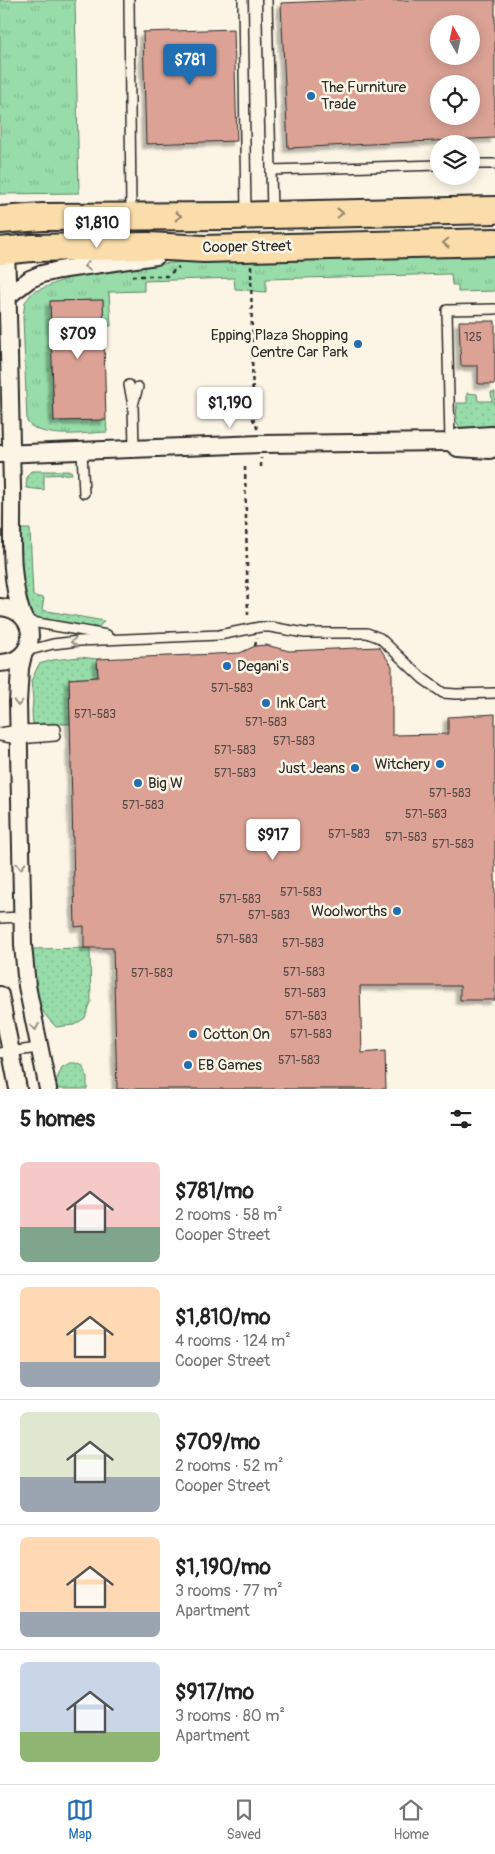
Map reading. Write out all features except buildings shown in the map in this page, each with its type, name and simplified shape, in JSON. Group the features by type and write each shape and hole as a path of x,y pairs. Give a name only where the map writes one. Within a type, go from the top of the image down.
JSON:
{"main road":[{"path":"3,251 3,219 43,216 259,215 495,210"},
{"name":"Cooper Street","path":"3,251 32,248 149,246 204,249 495,242"}],"street":[{"path":"8,296 30,279 51,272 204,249"},
{"path":"3,251 8,296 6,454 11,560 16,598 30,636 20,668 18,734 22,917 27,986 48,1089"},
{"path":"6,454 261,444 450,442 459,437 495,436"},
{"path":"450,442 458,448 490,450 495,447"},
{"path":"0,607 16,610 24,618"},
{"path":"0,664 15,660 24,653"},
{"path":"0,995 6,1053 18,1089"}],"lane":[{"path":"129,0 131,216"},
{"path":"243,0 259,215"},
{"path":"259,215 271,170 267,0"},
{"path":"480,164 495,164"},
{"path":"271,170 430,165"},
{"path":"450,442 447,310 495,308"},
{"path":"133,386 134,448"},
{"path":"82,452 84,493"},
{"path":"24,618 122,638"},
{"path":"24,653 52,644 79,641 219,635 260,627 305,633 376,635 422,678 443,693 495,693"},
{"path":"0,734 56,732"},
{"path":"0,918 22,917"},
{"path":"6,1053 40,1048"}],"path":[{"path":"251,265 253,419 260,435"},
{"path":"245,467 248,616 260,616 260,627 255,646"}],"green space":[{"path":"0,0 75,0 79,193 0,194"},
{"path":"495,254 495,291 458,292 458,285 452,285 451,274 266,279 266,292 235,289 234,278 144,281 144,291 109,292 111,326 104,326 103,300 51,301 54,421 106,420 107,432 53,433 34,428 27,422 23,317 25,302 33,292 71,277 70,273 192,261"},
{"path":"491,392 495,392 495,426 481,430 461,430 456,421 457,403 467,403 467,393 477,394 478,401 492,401"},
{"path":"31,471 71,471 72,474 44,475 44,490 26,488 27,476"},
{"path":"20,529 30,529 33,596 44,598 42,610 104,621 99,627 52,626 40,622 33,614 27,604 24,592"},
{"path":"80,657 97,659 98,677 69,679 70,724 33,724 31,681 39,664 53,660"},
{"path":"90,948 91,1002 85,1018 74,1025 56,1027 42,1009 35,991 32,949"},
{"path":"70,1063 77,1063 83,1066 87,1077 87,1089 57,1089 56,1081 62,1067"}],"place":[{"name":"The Furniture Trade","path":"311,96"},
{"name":"Epping Plaza Shopping Centre Car Park","path":"358,344"},
{"name":"Degani's","path":"227,666"},
{"name":"Ink Cart","path":"266,703"},
{"name":"Witchery","path":"440,764"},
{"name":"Just Jeans","path":"355,768"},
{"name":"Big W","path":"138,783"},
{"name":"Woolworths","path":"397,911"},
{"name":"Cotton On","path":"193,1034"},
{"name":"EB Games","path":"188,1065"}]}
